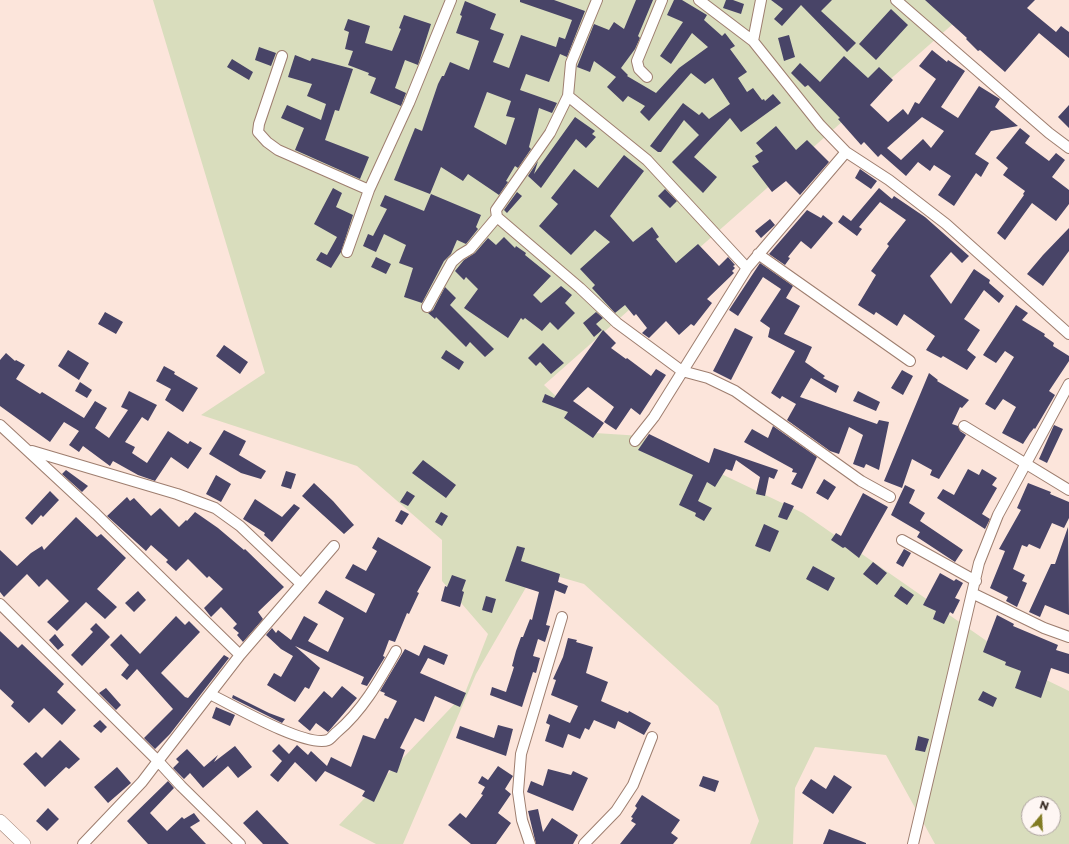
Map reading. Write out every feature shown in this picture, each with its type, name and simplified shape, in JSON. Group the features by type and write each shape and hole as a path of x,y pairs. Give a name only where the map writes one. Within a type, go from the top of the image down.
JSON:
{"street":[{"path":"347,252 369,190 418,84 451,0"},
{"path":"427,307 452,262 460,254 470,249 496,217 496,210 550,133 568,96 571,63 597,0"},
{"path":"647,77 639,69 637,61 662,0"},
{"path":"699,0 753,41 820,125 846,152 889,180 946,224 1069,334"},
{"path":"753,41 761,0"},
{"path":"896,0 1049,133 1069,148"},
{"path":"282,56 259,124 258,132 267,142 278,150 369,190"},
{"path":"568,96 647,160 747,268"},
{"path":"635,441 654,417 747,268 846,152"},
{"path":"496,217 580,288 617,324 682,371 708,378 735,391 862,480 890,497"},
{"path":"758,254 910,361"},
{"path":"913,844 974,594 979,563 996,521 1025,462 1069,384"},
{"path":"0,425 30,451 240,655"},
{"path":"964,426 1069,490"},
{"path":"30,451 177,494 215,508 240,526 301,584"},
{"path":"902,540 976,581"},
{"path":"83,844 142,782 240,655 334,546"},
{"path":"974,594 1044,628 1069,637"},
{"path":"0,604 158,760 181,786 240,844"},
{"path":"530,844 522,820 518,792 521,754 562,617"},
{"path":"210,694 288,733 313,741 328,740 349,722 372,693 396,651"},
{"path":"584,844 616,811 633,785 652,737"},
{"path":"0,821 24,844"}],"green space":[{"path":"153,0 980,0 544,385 595,433 642,436 803,513 1034,674 1069,691 1069,844 935,844 886,755 815,747 795,788 793,844 750,844 759,821 718,706 584,584 536,570 476,674 403,844 376,844 339,825 465,693 488,634 442,581 442,540 357,466 201,415 265,373"}],"building":[{"path":"520,0 554,0 585,11 567,57 560,54 549,82 526,74 520,90 557,103 552,113 539,108 529,147 531,149 518,168 515,166 506,181 508,182 499,195 468,174 463,181 441,167 430,194 394,180 415,128 422,131 438,84 442,76 444,76 450,62 469,70 479,41 456,33 465,1 496,14 490,29 504,34 493,62 509,68 521,35 556,47 559,37 565,39 572,20 520,2","holes":["487,92 511,101 506,116 515,118 506,145 474,127"]},
{"path":"636,0 653,0 638,36 640,38 635,49 621,68 628,75 627,76 656,93 679,68 708,47 692,33 671,64 660,56 683,22 667,15 674,0 682,0 707,15 704,20 722,36 725,33 735,46 730,49 747,72 738,78 747,92 753,88 762,100 764,99 765,101 773,94 781,103 741,132 730,118 694,157 717,177 703,193 672,162 699,135 684,120 661,152 658,152 650,146 683,103 699,115 702,112 709,119 730,104 713,78 705,84 691,73 649,121 640,112 645,106 628,96 623,102 607,87 616,77 594,61 590,72 577,67 594,24 609,30 614,22 624,29"},
{"path":"726,0 733,0 744,4 741,14 723,8"},
{"path":"771,0 832,0 821,11 856,43 847,52 801,5 782,26 774,19 783,9"},
{"path":"925,0 1035,0 1027,8 1056,32 1061,26 1069,32 1069,58 1039,33 1005,72 980,50 978,51 966,39 967,38"},
{"path":"891,9 908,25 876,60 859,44"},
{"path":"404,15 431,24 418,65 405,60 395,88 406,93 401,106 370,93 376,78 368,75 369,73 348,65 353,51 345,49 349,32 344,30 348,19 370,26 365,43 392,51 401,29 399,28"},
{"path":"789,35 795,57 784,61 778,38"},
{"path":"259,47 276,53 271,66 255,60"},
{"path":"932,50 947,62 948,60 965,71 941,107 958,118 979,86 1000,99 995,107 1018,126 991,131 975,154 989,163 981,177 976,173 954,206 938,195 951,176 934,165 930,171 918,162 906,176 881,154 878,157 864,142 861,145 838,119 840,118 808,85 805,87 791,73 800,63 820,82 844,56 868,78 879,67 893,80 870,105 888,122 903,109 908,115 915,102 919,104 936,79 919,66","holes":["922,117 944,131 931,148 923,139 901,160 887,148"]},
{"path":"295,55 310,61 312,58 353,69 339,111 335,110 325,140 369,157 360,179 295,150 304,128 281,118 287,105 321,120 326,104 307,96 312,84 288,77"},
{"path":"232,59 253,72 249,80 227,67"},
{"path":"1069,105 1069,128 1058,117"},
{"path":"575,117 595,131 592,134 596,137 586,148 576,139 541,188 528,176 538,161 534,174"},
{"path":"776,126 796,150 807,140 829,162 800,195 786,181 772,192 752,166 759,162 755,156 763,151 756,143"},
{"path":"1020,128 1030,136 1025,143 1049,161 1056,153 1065,160 1052,177 1069,190 1069,204 1056,221 1032,203 1005,240 997,233 1024,195 1023,194 1025,191 1003,175 1008,168 996,158"},
{"path":"624,155 644,171 610,216 633,242 652,227 659,237 656,239 676,263 698,244 719,266 728,257 735,265 733,266 735,268 732,271 734,273 707,299 712,303 694,326 691,324 679,335 666,321 649,338 642,333 647,328 636,314 634,316 625,305 615,313 592,288 595,285 580,269 610,242 595,230 571,255 539,226 558,204 551,198 574,169 598,188"},
{"path":"860,169 877,181 871,189 855,178"},
{"path":"333,188 342,193 336,207 353,215 341,252 331,268 316,260 321,252 327,255 337,237 314,224"},
{"path":"879,188 892,199 894,196 925,217 969,256 962,263 951,252 930,276 951,304 974,269 990,280 989,283 1004,296 999,303 984,290 964,319 980,330 967,350 976,357 967,370 943,356 941,358 926,350 935,336 904,314 897,326 876,312 874,315 858,305 876,275 871,271 889,246 887,244 906,220 880,202 859,227 862,229 857,236 838,222 843,215 851,221"},
{"path":"665,189 677,201 670,208 658,196"},
{"path":"517,192 522,196 507,213 504,210"},
{"path":"431,194 481,215 476,227 478,229 466,244 457,240 451,254 444,261 422,303 404,297 413,268 399,263 406,245 384,234 376,252 363,246 368,234 373,236 387,209 380,206 385,195 424,211"},
{"path":"807,210 821,218 823,215 833,223 811,249 801,241 788,257 790,258 785,265 769,254"},
{"path":"770,219 775,225 761,238 755,231"},
{"path":"1069,228 1069,251 1043,286 1027,274"},
{"path":"504,237 515,248 516,246 526,253 525,255 551,276 533,295 541,303 561,286 572,295 565,303 575,313 558,330 550,322 542,331 525,318 523,320 521,318 508,338 464,308 478,289 466,277 464,280 455,271 464,260 475,253 488,238 496,245"},
{"path":"376,257 391,264 386,274 371,267"},
{"path":"760,263 793,286 786,298 800,306 784,334 812,347 805,362 825,376 823,378 839,386 836,393 811,378 800,397 877,424 879,420 889,422 879,470 866,464 864,468 853,464 863,435 849,427 839,454 830,451 787,420 796,404 782,396 780,399 771,393 795,351 768,337 770,328 760,321 781,289 763,277 738,316 729,310"},
{"path":"445,287 456,298 450,305 494,349 485,357 470,342 466,347 436,317 435,319 428,313 433,310"},
{"path":"1016,305 1028,313 1022,320 1045,334 1044,336 1054,343 1053,346 1069,356 1069,361 1049,391 1055,395 1035,429 1034,428 1023,444 1002,433 1016,407 1003,399 995,410 985,404 1014,357 1005,351 996,363 983,355"},
{"path":"105,312 123,322 116,334 98,324"},
{"path":"596,312 603,318 596,324 602,330 594,337 583,323"},
{"path":"735,328 753,337 731,380 713,371"},
{"path":"603,330 616,343 611,348 626,359 627,358 651,376 656,369 666,375 640,415 631,408 616,430 604,422 614,407 588,387 573,401 604,423 593,438 564,418 568,412 542,402 545,394 554,398"},
{"path":"543,343 564,363 551,374 540,362 536,366 528,358"},
{"path":"224,345 248,362 240,374 216,356"},
{"path":"68,350 89,363 79,380 58,366"},
{"path":"446,350 464,362 459,370 441,358"},
{"path":"6,353 15,361 16,360 25,365 16,379 40,394 42,392 84,418 95,401 107,408 95,428 109,438 128,410 121,407 129,391 157,405 148,421 142,417 125,442 135,447 132,453 147,463 168,431 188,444 190,441 202,448 188,469 171,457 155,481 138,475 113,461 110,466 83,446 79,452 69,445 79,431 64,422 50,442 0,406 0,360"},
{"path":"164,366 175,372 174,374 198,388 183,412 165,400 171,389 156,381"},
{"path":"902,370 913,376 903,395 891,388"},
{"path":"929,373 938,380 937,381 969,400 962,408 960,407 952,424 958,426 960,431 966,435 939,479 930,475 932,470 912,459 902,488 884,481"},
{"path":"80,382 92,390 87,398 75,391"},
{"path":"858,391 880,402 876,411 853,401"},
{"path":"1054,425 1063,429 1047,463 1039,459"},
{"path":"773,426 817,457 802,489 791,484 797,473 792,472 793,469 744,442 752,429 768,438"},
{"path":"224,430 246,441 239,455 266,471 261,479 241,473 209,454"},
{"path":"649,434 709,463 714,448 778,470 774,479 769,477 765,496 756,494 760,477 736,460 732,471 726,469 715,487 707,482 698,501 712,508 704,521 695,516 696,513 679,505 693,475 638,450"},
{"path":"423,460 456,485 446,498 412,473"},
{"path":"968,469 979,475 982,469 997,478 992,485 997,488 982,514 990,519 985,529 937,498 943,489 954,495"},
{"path":"66,470 88,486 82,492 62,474"},
{"path":"286,471 296,474 291,489 281,486"},
{"path":"216,475 231,484 221,502 206,494"},
{"path":"824,479 836,487 828,500 816,493"},
{"path":"314,483 333,501 354,525 344,534 302,496"},
{"path":"1028,483 1051,492 1050,494 1069,502 1069,518 1064,528 1052,523 1040,549 1029,544 1027,547 1022,545 1013,569 1025,575 1022,581 1027,583 1017,607 1006,601 1008,597 990,588 1005,551 999,549 1021,510 1017,508"},
{"path":"905,485 915,490 909,503 925,513 920,521 963,550 955,562 917,537 920,532 891,515"},
{"path":"50,491 59,500 43,517 41,515 32,525 25,518"},
{"path":"407,491 415,496 408,506 400,502"},
{"path":"863,493 888,507 859,558 845,547 843,548 831,540 836,533 841,536"},
{"path":"127,497 130,501 134,498 151,516 160,508 179,527 195,512 218,528 244,550 245,549 284,587 258,612 263,619 243,642 237,635 239,633 233,628 237,624 221,607 211,617 204,608 223,589 209,576 207,578 188,559 176,571 166,562 168,560 151,545 146,551 107,516"},
{"path":"255,499 282,517 294,504 300,508 272,542 264,535 265,533 243,519"},
{"path":"784,502 794,506 787,520 778,517"},
{"path":"401,510 409,514 402,525 395,521"},
{"path":"441,512 448,516 442,526 435,522"},
{"path":"76,517 97,537 101,534 126,558 97,589 117,607 105,619 86,602 57,631 47,622 69,601 47,579 39,587 27,574 4,597 0,592 0,550 17,566 31,553 42,546 44,550"},
{"path":"764,524 779,531 770,552 755,546"},
{"path":"1068,527 1069,615 1045,605 1040,617 1029,612 1051,564 1055,564"},
{"path":"378,537 431,567 417,592 419,593 409,614 407,613 395,642 389,640 383,656 385,657 367,686 361,684 364,677 295,646 320,668 309,689 305,687 295,702 267,685 274,673 281,677 293,656 281,649 266,635 272,628 276,633 278,630 291,640 304,616 318,624 308,641 328,652 344,618 318,603 326,590 366,613 375,594 345,578 353,564 366,571 377,551 372,548"},
{"path":"517,546 525,548 521,561 560,574 558,582 568,586 565,594 555,590 546,625 550,626 545,642 538,639 533,656 540,658 536,673 533,672 522,707 490,695 492,687 506,692 514,667 512,666 516,651 530,619 532,620 539,592 505,581"},
{"path":"904,549 911,553 903,567 896,563"},
{"path":"873,562 887,573 877,585 863,574"},
{"path":"813,566 835,578 828,591 806,579"},
{"path":"940,573 954,581 956,579 963,583 955,598 960,600 953,614 950,612 944,624 933,619 936,611 923,605"},
{"path":"452,575 466,580 462,591 464,592 460,607 441,601 445,586 447,587"},
{"path":"901,586 914,595 907,605 894,596"},
{"path":"138,591 146,600 134,612 125,603"},
{"path":"486,596 496,599 492,613 482,610"},
{"path":"997,615 1014,624 1013,626 1058,645 1056,650 1069,654 1069,674 1051,668 1041,698 1015,688 1021,671 1005,665 1006,662 983,652"},
{"path":"176,616 185,625 189,621 200,632 161,673 185,697 188,698 224,655 229,658 170,734 155,749 144,738 173,709 137,669 127,680 121,675 129,665 110,645 121,634 140,654"},
{"path":"96,623 110,637 82,666 71,655 93,632 90,629"},
{"path":"0,631 18,648 22,644 64,684 57,692 76,710 62,725 44,708 29,723 11,706 14,702 0,689"},
{"path":"55,634 64,645 58,650 49,640"},
{"path":"568,638 593,647 586,673 608,682 601,701 628,713 629,711 651,723 644,735 618,721 615,729 594,720 589,730 585,728 580,739 568,734 563,748 545,741 550,725 546,723 549,714 570,723 578,706 551,695 556,680 553,679 563,657"},
{"path":"424,645 448,655 444,665 428,658 420,673 466,693 460,707 435,696 424,722 415,718 400,748 405,750 397,773 389,770 374,802 362,796 365,791 325,771 316,782 295,762 278,782 270,775 282,761 272,751 279,744 289,754 297,745 308,755 311,751 327,766 331,757 351,767 363,735 375,739 385,718 388,719 397,701 384,695 385,693 380,691 405,649 419,656"},
{"path":"342,686 357,698 328,732 316,723 310,731 298,721 324,691 332,698"},
{"path":"106,688 121,705 116,710 99,693"},
{"path":"983,691 997,698 993,707 978,700"},
{"path":"233,695 269,713 285,719 282,723 232,698"},
{"path":"216,707 235,715 230,726 212,718"},
{"path":"100,720 107,727 101,733 93,726"},
{"path":"498,725 513,729 506,756 456,738 460,726 494,738"},
{"path":"918,736 929,739 925,752 915,750"},
{"path":"60,740 80,759 69,769 66,767 45,787 23,764 36,752 42,758"},
{"path":"235,746 252,767 238,778 228,766 203,788 190,773 184,779 173,768 179,762 176,759 187,749 204,767 218,755 214,762"},
{"path":"498,766 513,776 505,789 511,794 498,813 511,823 496,844 471,844 448,825 460,813 466,818 483,795 481,794 485,787 478,783 482,776 488,780"},
{"path":"117,767 131,783 108,803 94,787"},
{"path":"548,769 571,775 573,771 588,778 573,811 527,792 531,781 543,786"},
{"path":"834,775 852,787 833,814 802,793 811,779 826,789"},
{"path":"703,776 719,781 715,792 699,786"},
{"path":"168,781 174,788 150,813 167,831 182,817 184,819 194,813 200,821 190,827 206,844 148,844 127,821"},
{"path":"642,795 680,820 671,833 678,838 673,844 620,844 636,824 631,821 633,818 631,817 637,808 635,806"},
{"path":"48,808 59,819 47,831 36,821"},
{"path":"538,809 543,832 552,818 578,835 573,844 536,844 528,811"},
{"path":"257,810 289,844 263,844 243,823"},
{"path":"829,829 866,843 866,844 823,844"}]}
